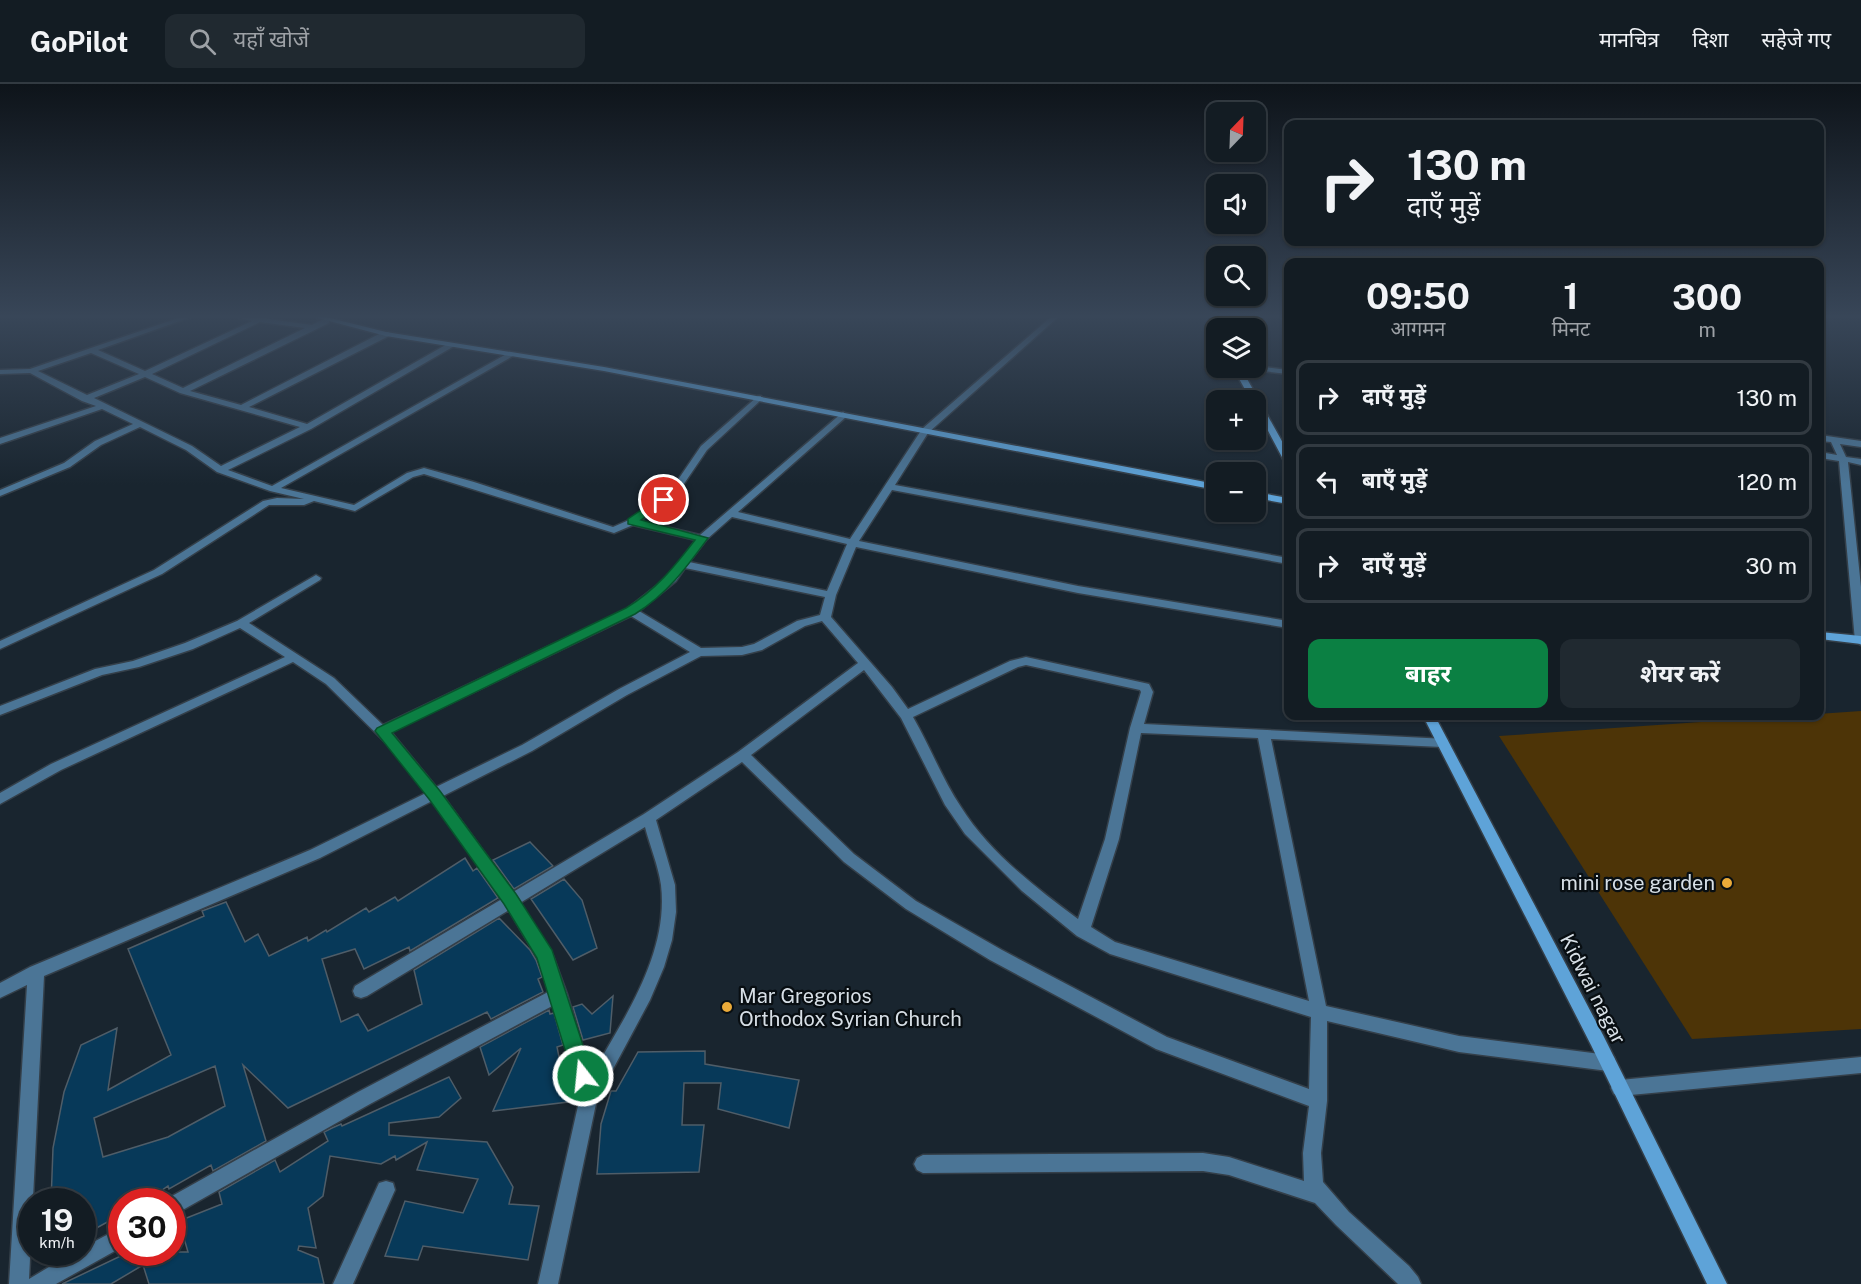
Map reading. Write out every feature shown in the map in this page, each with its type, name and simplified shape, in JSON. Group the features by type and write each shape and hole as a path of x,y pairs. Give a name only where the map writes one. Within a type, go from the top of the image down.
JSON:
{"street":[{"path":"35,373 100,407 189,448 220,471 273,489 355,508 410,475 423,471 618,530 674,492 704,448 758,398"},
{"path":"140,373 183,391 308,427"},
{"path":"85,399 148,373"},
{"path":"183,391 219,373"},
{"path":"241,408 310,373"},
{"path":"220,471 308,427 403,373"},
{"path":"273,489 477,373"},
{"path":"617,373 1206,485"},
{"path":"825,617 831,595 852,544 925,431 991,373"},
{"path":"0,441 100,407"},
{"path":"382,731 631,611 651,598 672,579 702,538 843,415"},
{"path":"1266,420 1284,452"},
{"path":"0,493 67,465 93,446 138,425"},
{"path":"1824,439 1861,444"},
{"path":"1824,636 1861,640 1843,459 1834,440"},
{"path":"1824,456 1861,462"},
{"path":"888,486 1284,560"},
{"path":"1266,497 1284,500"},
{"path":"0,645 158,572 270,501 294,503 313,499"},
{"path":"730,513 852,544 1178,608 1284,624"},
{"path":"632,522 702,538"},
{"path":"682,564 831,595"},
{"path":"0,711 99,672 135,664 189,646 241,623 316,578"},
{"path":"631,611 699,652"},
{"path":"0,991 36,972 315,854 527,748 623,692 699,652 742,651 758,647 801,623 825,617"},
{"path":"825,617 906,715 957,813 982,844 1082,931 1132,955 1319,1012 1460,1044 1608,1063"},
{"path":"241,623 330,681 382,731 435,795 510,899 545,956 559,994 589,1096"},
{"path":"0,799 56,767 293,658"},
{"path":"906,715 1026,661 1145,687 1147,692 1136,728 1112,839 1082,931"},
{"path":"361,991 510,899 649,818 743,755 864,664"},
{"name":"Kidwai nagar","path":"1431,720 1608,1063 1717,1284"},
{"path":"1136,728 1264,736 1442,742"},
{"path":"1264,736 1319,1012 1318,1101 1313,1174 1319,1195"},
{"path":"743,755 849,858 910,905 996,955 1162,1043 1318,1101"},
{"path":"548,1284 589,1096 651,980 668,923 668,885 649,818"},
{"path":"19,1284 36,972"},
{"path":"186,1199 363,1098 559,994"},
{"path":"1620,1088 1861,1065"},
{"path":"923,1164 1203,1162 1229,1166 1319,1195 1389,1259 1410,1284"},
{"path":"343,1284 386,1190"},
{"path":"37,1284 108,1244"}],"shaded area":[{"name":"mini rose garden","path":"1861,711 1861,1029 1692,1039 1499,736 1731,720 1824,720 1824,714"}],"building":[{"path":"530,842 553,866 514,889 493,860"},
{"path":"465,858 473,871 477,868 498,898 410,951 409,947 364,969 355,949 322,959 341,1022 358,1014 368,1031 422,1004 414,970 499,918 530,950 536,960 542,977 538,979 543,992 491,1019 487,1012 288,1108 243,1065 266,1141 213,1171 211,1165 171,1188 168,1186 165,1188 108,1188 108,1222 96,1228 96,1188 52,1188 53,1148 64,1092 81,1045 117,1028 108,1090 171,1055 128,949 204,916 202,911 226,902 245,942 258,934 269,956 307,937 308,941 366,908 369,912 395,897 398,901","holes":["215,1066 225,1106 168,1137 103,1157 94,1118"]},
{"path":"564,879 582,900 597,948 573,960 531,899"},
{"path":"613,996 610,1033 583,1040 573,1007 582,1004 592,1014"},
{"path":"549,1010 550,1014 554,1013 563,1045 557,1047 568,1102 493,1111 521,1048 489,1075 480,1047"},
{"path":"705,1051 705,1064 799,1080 789,1128 718,1109 721,1083 684,1083 682,1125 704,1125 699,1172 597,1174 601,1124 611,1091 616,1091 638,1052"},
{"path":"449,1077 461,1098 439,1117 389,1123 389,1135 487,1142 513,1187 509,1204 539,1206 528,1260 423,1246 418,1260 385,1256 405,1201 463,1213 478,1179 417,1170 427,1142 396,1160 395,1156 381,1164 330,1156 323,1196 308,1208 316,1248 299,1246 298,1250 318,1258 324,1284 149,1284 143,1266 186,1266 186,1252 188,1252 186,1218 222,1204 219,1192 275,1160 280,1172 328,1141 324,1132 341,1124 342,1126"},
{"path":"108,1262 108,1266 141,1266 111,1284 62,1284"}],"place":[{"name":"mini rose garden","path":"1727,883"},
{"name":"Mar Gregorios Orthodox Syrian Church","path":"727,1007"}],"route":[{"path":"583,1076 559,994 545,956 510,899 435,795 382,731 631,611 651,598 672,579 702,538 632,522 664,500"}]}
